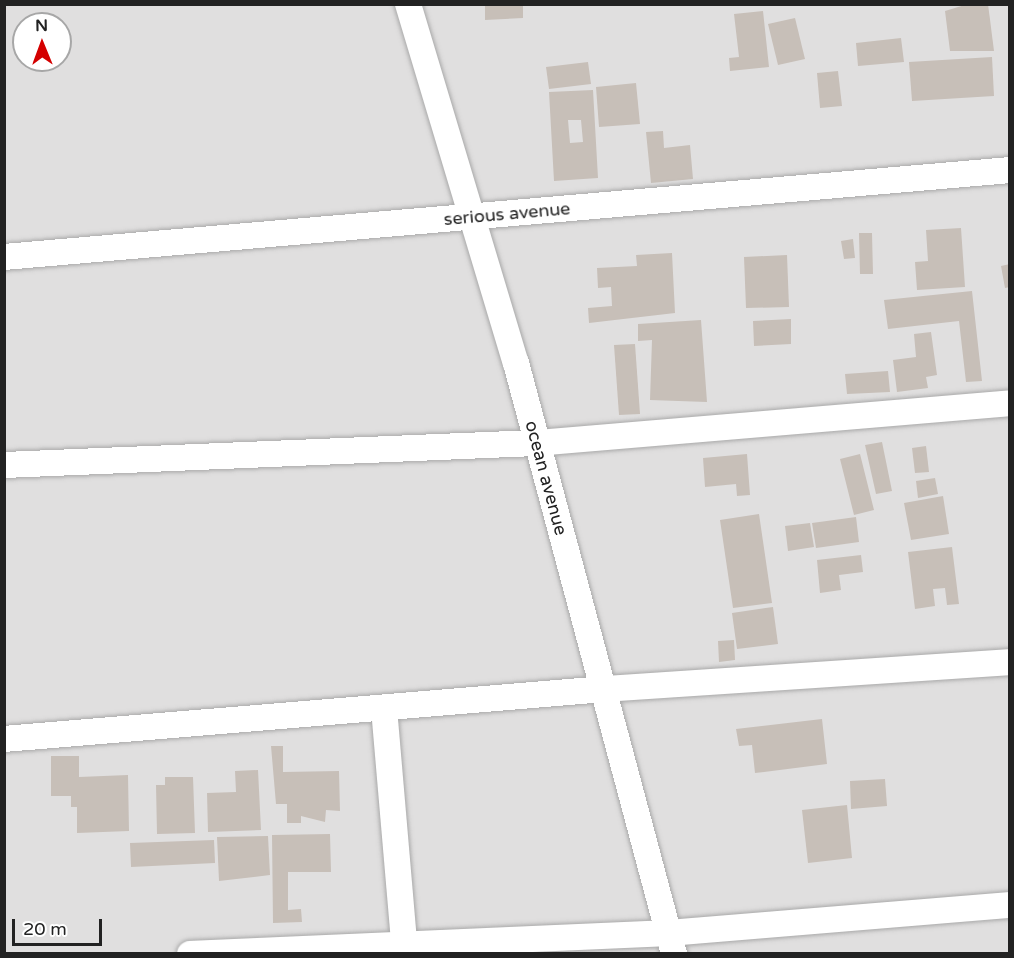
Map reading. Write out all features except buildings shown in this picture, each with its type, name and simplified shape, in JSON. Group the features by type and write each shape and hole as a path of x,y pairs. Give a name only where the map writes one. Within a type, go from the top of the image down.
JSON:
{"street":[{"name":"ocean avenue","path":"408,4 474,217 672,943"},
{"name":"serious avenue","path":"4,256 1010,170"},
{"path":"4,465 536,443 1010,403"},
{"path":"4,739 604,689 1010,663"},
{"path":"384,708 405,951"},
{"path":"190,954 405,951 672,943 1010,905"}],"shaded area":[{"path":"5,5 1009,5 1009,953 5,953"}]}
